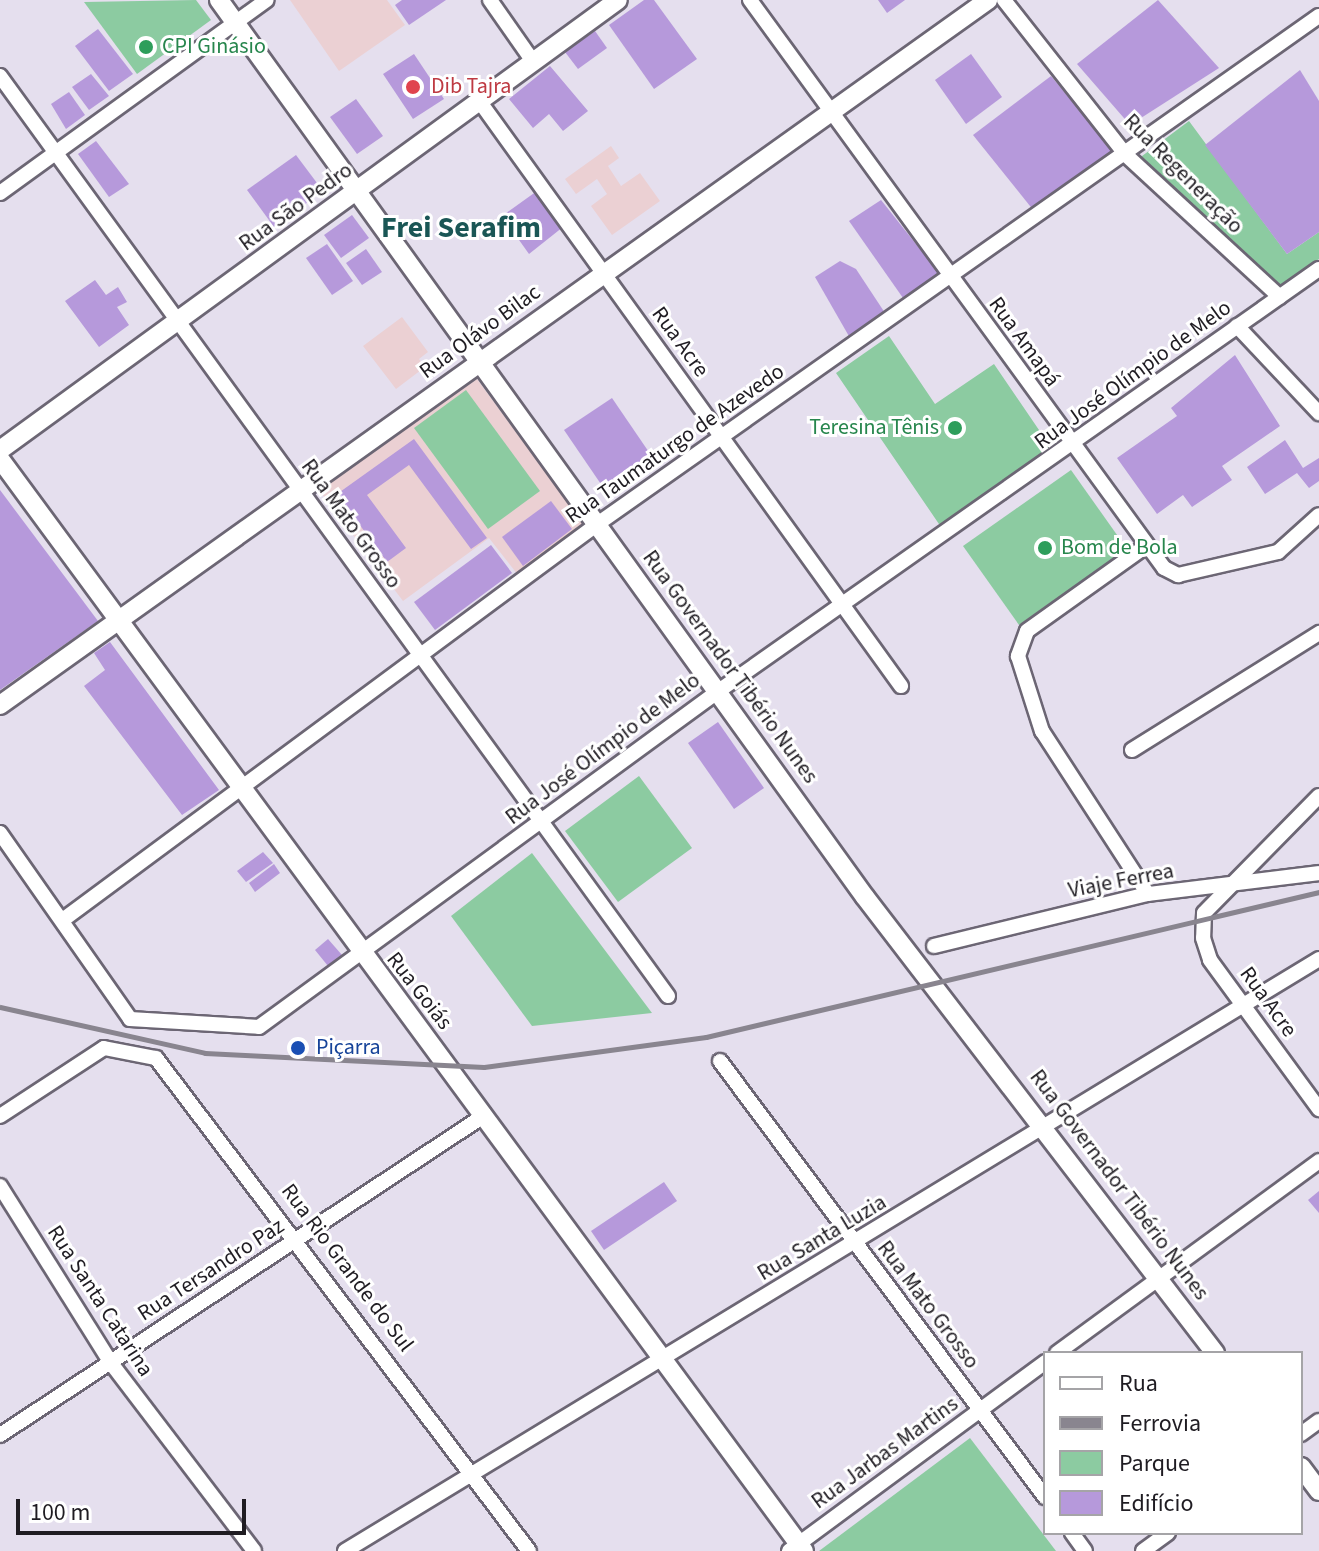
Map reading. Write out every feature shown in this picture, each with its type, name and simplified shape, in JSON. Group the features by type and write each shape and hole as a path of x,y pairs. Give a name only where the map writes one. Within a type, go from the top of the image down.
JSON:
{"street":[{"name":"Rua Governador Tibério Nunes","path":"219,0 596,525 720,690 865,897 1045,1126 1214,1351"},
{"path":"0,193 267,0"},
{"path":"490,0 532,60"},
{"name":"Rua São Pedro","path":"0,450 618,0"},
{"name":"Rua Amapá","path":"750,0 1146,546 1178,575 1278,552 1319,515"},
{"name":"Rua Olávo Bilac","path":"0,705 988,0"},
{"name":"Rua Regeneração","path":"1004,0 1126,155 1280,297"},
{"name":"Rua Taumaturgo de Azevedo","path":"64,919 240,793 596,525 1126,155 1319,16"},
{"name":"Rua Mato Grosso","path":"0,76 668,996"},
{"name":"Rua Acre","path":"480,102 901,686"},
{"name":"Rua José Olímpio de Melo","path":"64,919 130,1019 250,1030 361,956 720,690 1073,446 1319,269"},
{"path":"1237,326 1319,413"},
{"name":"Rua Goiás","path":"0,459 240,793 361,956 485,1115 664,1359 797,1549"},
{"path":"1146,546 1018,642 1042,731 1148,894"},
{"path":"1132,750 1319,633"},
{"path":"1228,886 1319,796"},
{"path":"0,833 64,919"},
{"name":"Viaje Ferrea","path":"934,946 1148,894 1319,873"},
{"name":"Rua Acre","path":"1228,886 1204,913 1204,948 1319,1109"},
{"name":"Rua Santa Luzia","path":"345,1551 1319,959"},
{"name":"Rua Rio Grande do Sul","path":"0,1116 104,1048 147,1054 170,1071 299,1239 529,1551"},
{"name":"Rua Mato Grosso","path":"720,1061 1043,1494"},
{"name":"Rua Tersandro Paz","path":"0,1435 485,1115"},
{"path":"1060,1351 1319,1161"},
{"name":"Rua Santa Catarina","path":"0,1186 111,1363 254,1551"},
{"name":"Rua Jarbas Martins","path":"797,1549 1043,1364"},
{"path":"1303,1470 1319,1491"},
{"path":"1143,1551 1165,1535"}],"shaded area":[{"path":"290,0 387,0 405,25 339,71"},
{"path":"611,146 619,158 608,166 621,186 640,173 660,201 612,235 591,206 607,194 597,179 576,194 565,179"},
{"path":"402,317 428,352 419,359 425,367 396,389 363,346"},
{"path":"477,379 585,526 518,575 489,538 403,601 319,490"}],"green space":[{"name":"CPI Ginásio","path":"196,0 211,20 137,74 84,2"},
{"path":"1189,121 1287,254 1319,232 1319,259 1278,289 1138,159"},
{"name":"Teresina Tênis","path":"889,336 935,404 994,364 1054,452 941,527 836,373"},
{"path":"466,390 540,491 488,529 414,428"},
{"name":"Bom de Bola","path":"1071,470 1127,549 1019,625 963,546"},
{"path":"639,776 692,848 618,902 565,831"},
{"path":"532,853 652,1013 532,1026 451,916"},
{"path":"970,1438 1056,1551 819,1551"}],"building":[{"path":"402,0 446,0 409,25 395,5"},
{"path":"644,0 654,0 697,59 654,89 609,25"},
{"path":"878,0 905,0 887,13"},
{"path":"1158,0 1219,68 1130,125 1077,64"},
{"path":"98,29 133,74 109,91 75,46"},
{"path":"595,31 607,48 578,69 565,52"},
{"name":"Dib Tajra","path":"414,54 444,99 413,119 383,74"},
{"path":"971,54 1002,97 966,124 935,80"},
{"path":"550,66 588,111 563,131 549,114 533,128 509,99"},
{"path":"1300,70 1319,101 1319,232 1287,254 1205,145"},
{"path":"91,74 109,96 89,110 72,87"},
{"path":"1051,76 1115,153 1034,211 973,135"},
{"path":"69,92 85,115 66,129 51,104"},
{"path":"356,99 383,136 357,154 330,117"},
{"path":"96,141 129,184 109,197 78,154"},
{"path":"296,155 323,191 274,227 247,190"},
{"path":"537,191 563,227 529,254 502,216"},
{"path":"881,200 939,273 903,298 849,221"},
{"path":"352,215 369,238 341,258 324,235"},
{"path":"327,244 353,281 332,295 306,258"},
{"path":"366,249 382,272 362,285 346,263"},
{"path":"840,261 856,269 885,313 850,338 815,277"},
{"path":"95,280 106,295 118,287 127,302 117,307 129,325 99,347 65,301"},
{"path":"1235,355 1280,426 1222,466 1232,480 1192,507 1183,495 1157,514 1117,458 1177,416 1171,408"},
{"path":"612,398 655,461 607,493 564,430"},
{"path":"414,439 487,538 471,549 409,465 367,495 406,548 387,562 337,494"},
{"path":"1285,440 1303,468 1319,458 1319,481 1309,488 1297,473 1265,494 1247,467"},
{"path":"0,490 98,621 0,690"},
{"path":"551,501 572,529 523,566 502,537"},
{"path":"491,545 512,573 435,630 414,602"},
{"path":"110,642 219,790 182,815 84,686 105,670 94,653"},
{"path":"718,722 764,788 734,809 688,743"},
{"path":"263,852 273,863 246,882 237,871"},
{"path":"274,864 280,873 255,892 249,883"},
{"path":"328,939 342,955 328,966 315,950"},
{"path":"664,1182 677,1201 604,1250 591,1231"},
{"path":"1319,1191 1319,1213 1308,1200"}],"railway":[{"path":"0,1007 205,1053 484,1067 706,1037 1319,892"}],"place":[{"name":"CPI Ginásio","path":"146,47"},
{"name":"Dib Tajra","path":"413,87"},
{"name":"Teresina Tênis","path":"955,428"},
{"name":"Bom de Bola","path":"1045,548"},
{"name":"Piçarra","path":"298,1048"}],"district":[{"name":"Frei Serafim","path":"461,228"}]}
